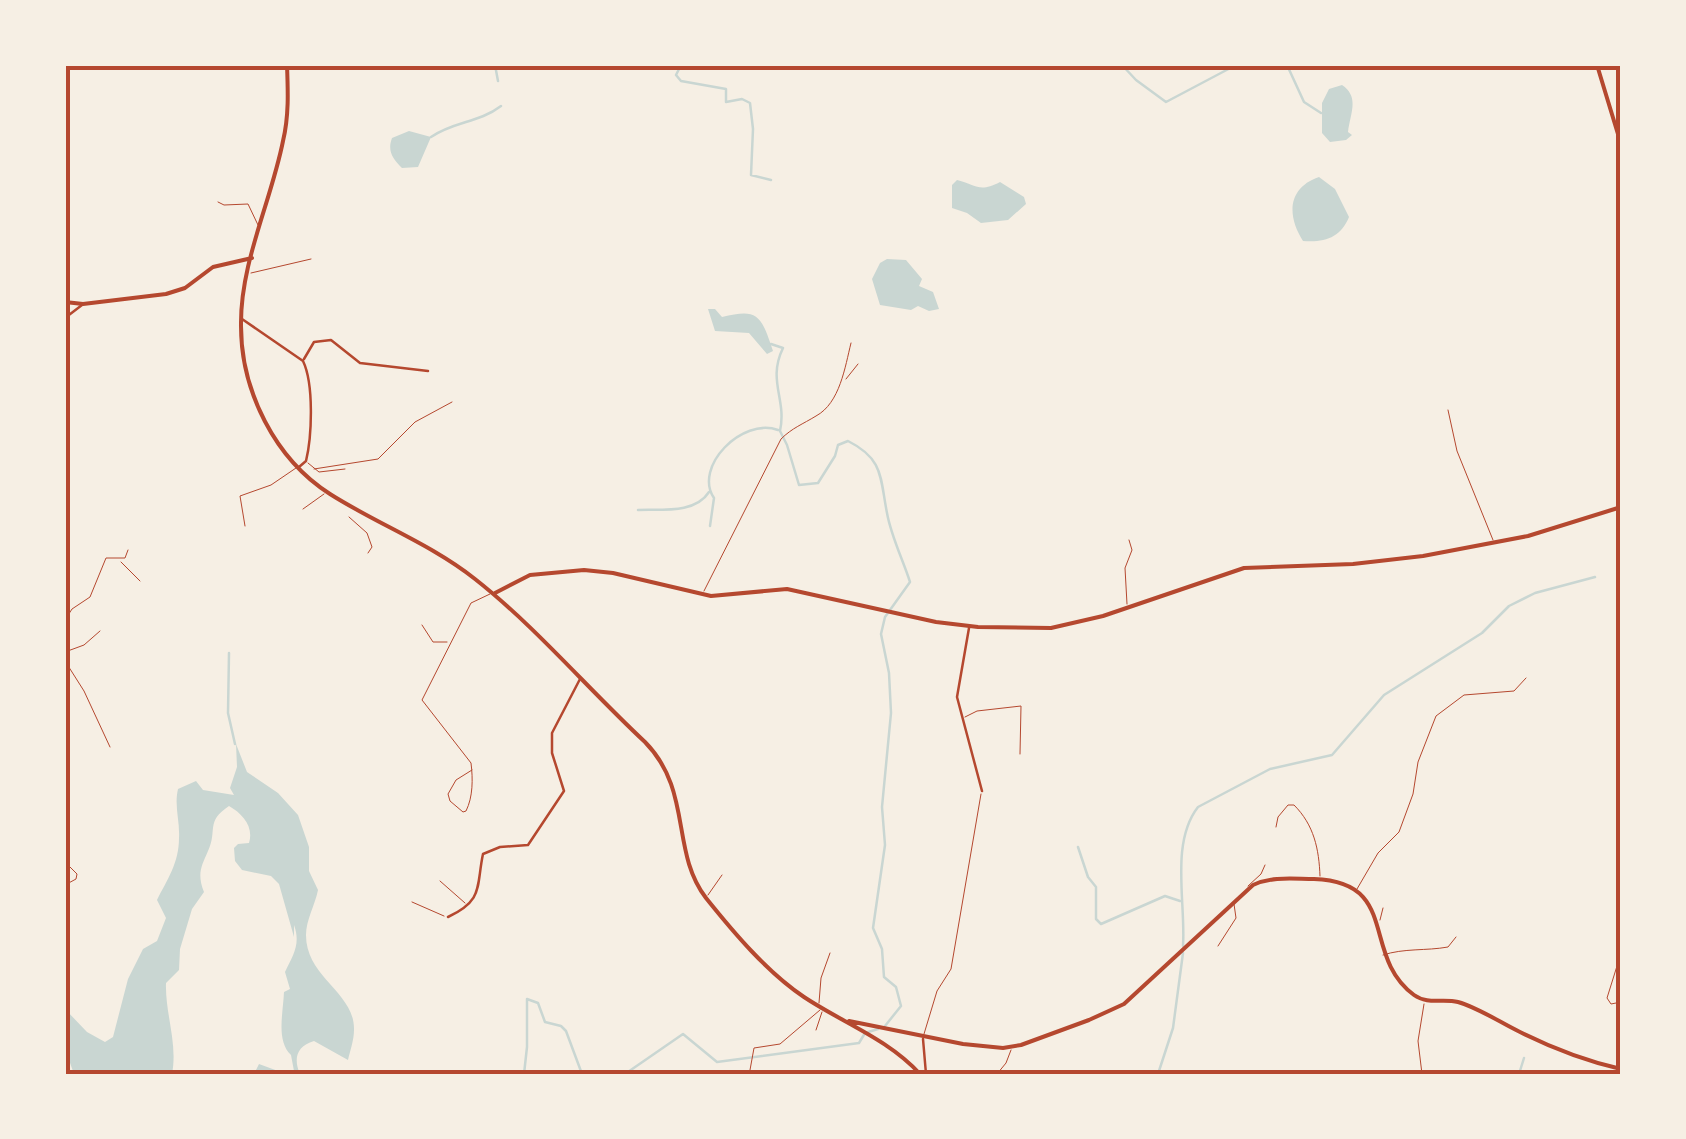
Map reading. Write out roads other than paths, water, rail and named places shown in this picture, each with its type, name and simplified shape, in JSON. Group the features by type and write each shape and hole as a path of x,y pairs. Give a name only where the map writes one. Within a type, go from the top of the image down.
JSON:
{"main road":[{"path":"287,65 286,125 248,273 241,319 244,365 257,404 273,434 298,466 326,492 452,562 493,594 580,679 661,762 680,811 688,864 706,897 769,966 821,1007 898,1053 923,1074"},
{"path":"1598,66 1621,144"},
{"path":"65,302 84,304 180,290 213,267 252,258"},
{"path":"493,594 530,575 584,570 624,575 703,594 787,590 969,626 1051,628 1082,623 1244,568 1369,563 1494,543 1621,507"},
{"path":"844,1021 923,1038 1012,1047 1124,1004 1247,889 1271,879 1320,880 1341,882 1357,890 1372,907 1384,955 1398,980 1424,1000 1459,1002 1542,1043 1621,1069"}],"street":[{"path":"65,318 84,304"},
{"path":"241,319 303,360 308,371 312,427 306,461 298,466"},
{"path":"303,360 314,342 330,340 360,362 428,371"},
{"path":"969,626 957,697 982,791"},
{"path":"448,916 467,905 479,888 482,854 500,847 528,844 564,791 552,752 552,732 580,679"},
{"path":"923,1038 923,1074"}],"lane":[{"path":"218,202 248,204 260,227"},
{"path":"248,273 311,259"},
{"path":"703,594 781,439 798,424 822,412 843,380 851,342"},
{"path":"843,380 858,364"},
{"path":"314,469 378,459 415,422 452,402"},
{"path":"1448,410 1467,480 1494,543"},
{"path":"306,461 323,473 346,469"},
{"path":"245,526 240,496 271,485 298,466"},
{"path":"303,509 326,492"},
{"path":"349,517 367,533 372,546 368,553"},
{"path":"367,533 370,529"},
{"path":"1127,607 1125,568 1132,550 1129,540"},
{"path":"65,620 72,609 90,597 106,558 125,558 128,550"},
{"path":"118,559 140,581"},
{"path":"472,770 456,780 448,794 463,812 470,800 472,770 469,758 422,700 470,602 493,594"},
{"path":"422,625 437,644 450,642"},
{"path":"65,652 100,631"},
{"path":"65,661 110,747"},
{"path":"1357,890 1378,853 1400,832 1413,794 1418,762 1436,716 1464,695 1514,691 1526,678"},
{"path":"962,719 977,710 1021,706 1020,754"},
{"path":"923,1038 937,992 951,968 982,791"},
{"path":"1276,827 1278,817 1291,804 1308,819 1320,880"},
{"path":"65,862 77,874 76,879 65,884"},
{"path":"1247,889 1265,865"},
{"path":"706,897 722,874"},
{"path":"440,881 467,905"},
{"path":"1218,946 1236,918 1233,901"},
{"path":"412,902 448,916"},
{"path":"1377,922 1383,918 1383,908"},
{"path":"1621,934 1607,998 1611,1004 1621,1002"},
{"path":"1384,955 1448,947 1456,937"},
{"path":"816,1030 821,978 830,954"},
{"path":"1422,1074 1418,1041 1424,1000"},
{"path":"750,1070 754,1048 780,1044 821,1007"},
{"path":"997,1074 1012,1047"}],"waterway":[{"path":"495,65 498,81"},
{"path":"681,65 676,75 681,81 726,89 726,102 742,99 750,103 751,175 771,180"},
{"path":"1122,65 1166,102 1236,65"},
{"path":"1287,65 1304,102 1321,113"},
{"path":"431,137 501,106"},
{"path":"771,344 783,348 777,370 780,431 799,485 818,483 838,445 848,441 860,448 878,471 891,530 910,582 885,617 881,634 889,673 891,713 882,807 885,845 873,928 882,949 884,977 896,987 901,1006 885,1026"},
{"path":"710,526 714,498 709,486 710,472 716,459 736,438 750,431 778,430"},
{"path":"638,510 686,507 709,492"},
{"path":"1183,946 1182,855 1189,822 1198,807 1270,769 1332,755 1384,695 1482,633 1509,606 1535,593 1595,577"},
{"path":"229,653 228,713 235,744"},
{"path":"1078,847 1088,877 1096,887 1096,919 1101,924 1165,896 1180,901"},
{"path":"1158,1074 1173,1028 1183,953"},
{"path":"524,1074 527,999 538,1003 545,1022 566,1031 582,1074"},
{"path":"625,1074 683,1034 717,1062 859,1043 865,1033 878,1029"},
{"path":"1519,1074 1524,1058"}]}
